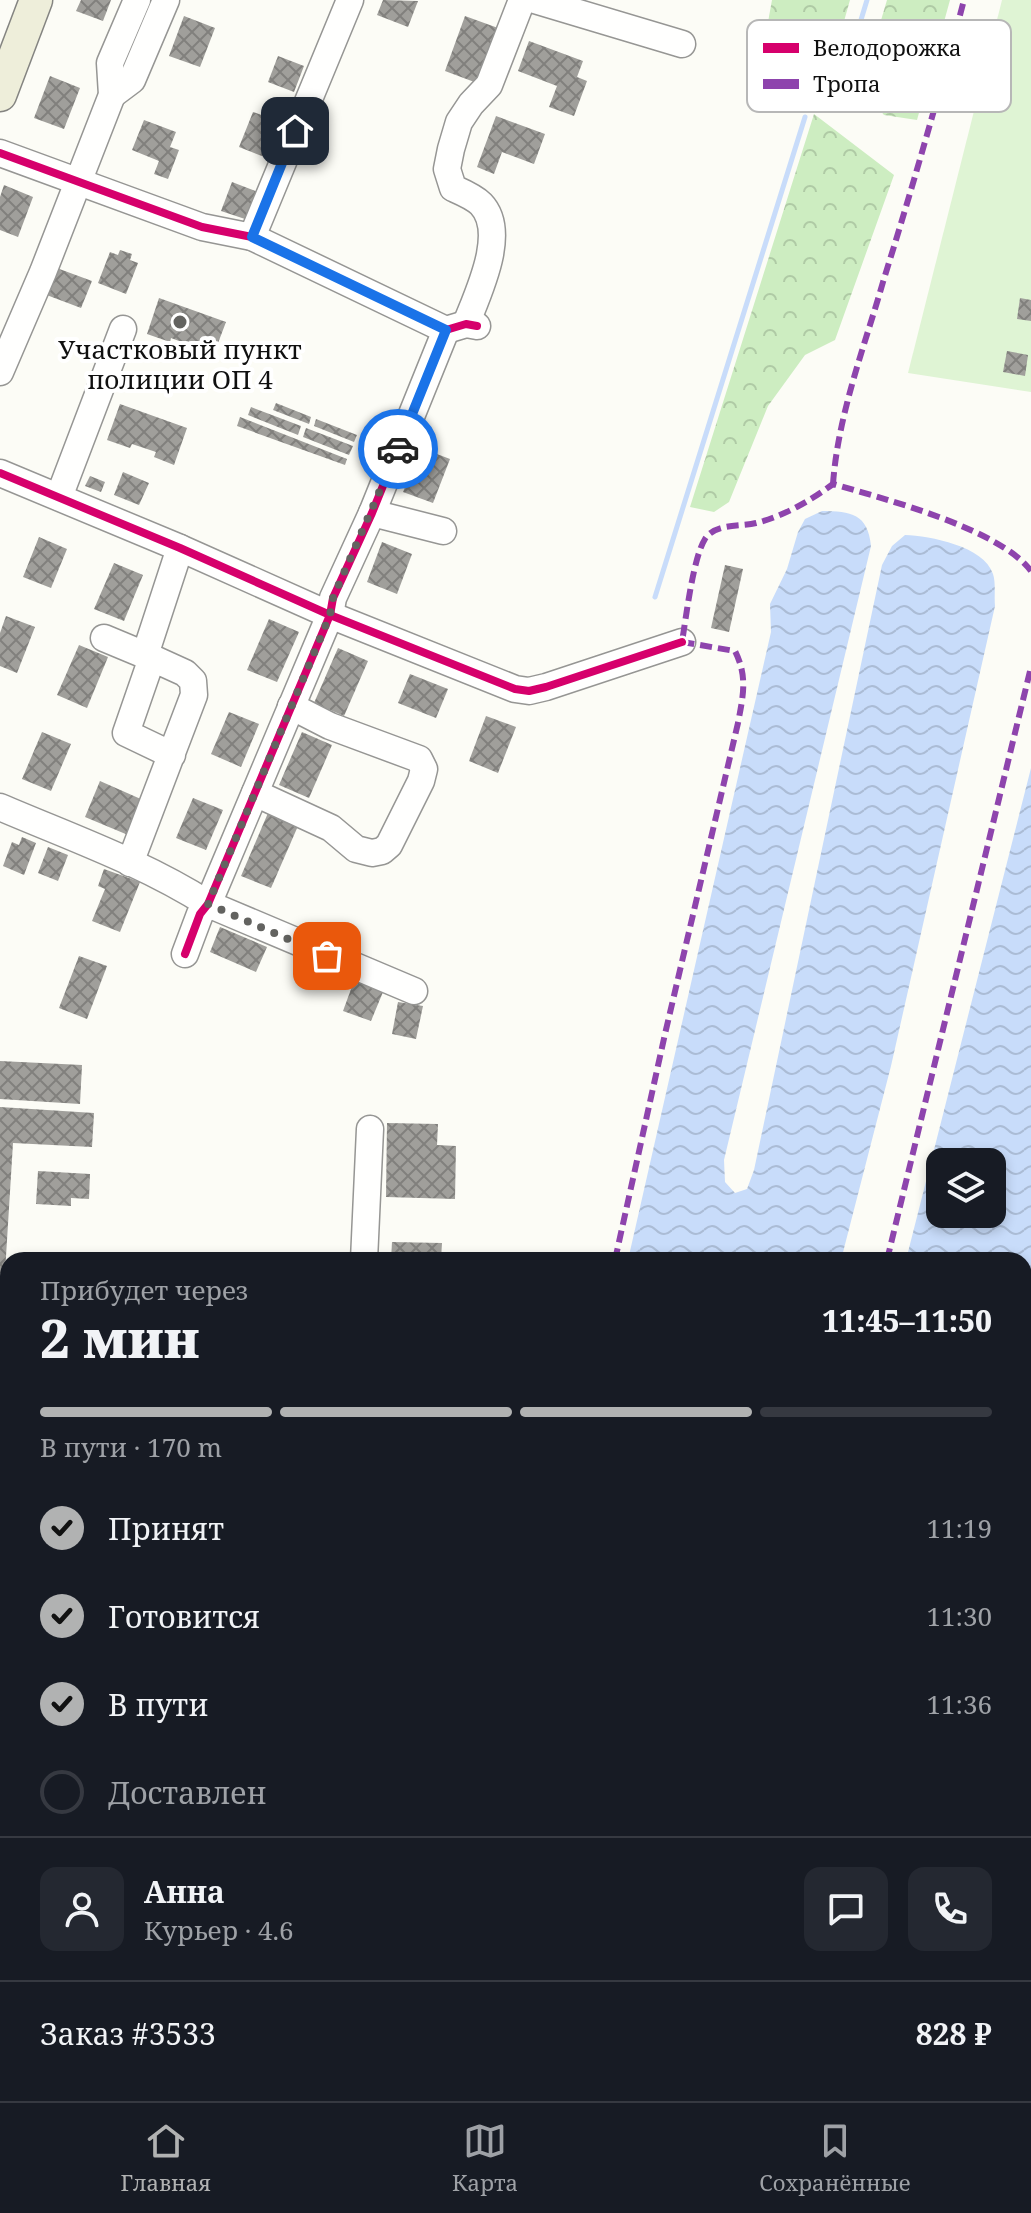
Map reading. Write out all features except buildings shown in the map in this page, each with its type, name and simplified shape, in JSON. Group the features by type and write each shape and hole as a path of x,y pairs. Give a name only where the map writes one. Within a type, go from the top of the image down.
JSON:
{"main road":[{"path":"0,95 36,0"}],"street":[{"path":"0,372 112,95 110,63 137,0"},
{"path":"112,95 132,80 166,0"},
{"path":"252,237 350,0"},
{"path":"185,954 330,615 333,598 463,327 484,275 493,235 490,217 479,202 453,188 447,169 459,122 489,85 522,0"},
{"path":"535,0 682,44"},
{"path":"0,153 202,227 252,237 463,327"},
{"path":"59,497 123,329"},
{"path":"0,473 330,615 515,689 529,691 546,687 682,642"},
{"path":"372,513 443,531"},
{"path":"172,755 126,733 180,548"},
{"path":"104,638 185,673 193,681 194,695 130,863"},
{"path":"255,793 331,828 356,849 372,853 382,851 389,845 421,781 424,769 419,759 330,726 291,706"},
{"path":"0,807 130,863 208,904 414,991"},
{"path":"364,1252 370,1129"}],"green space":[{"path":"772,0 850,0 844,20 768,20"},
{"path":"887,0 950,0 944,20 881,20"},
{"path":"1002,0 1031,0 1031,392 908,373 974,112 1011,112 1011,20 997,20"},
{"path":"881,112 919,112 917,120"},
{"path":"814,114 894,175 835,340 805,355 768,406 729,502 714,512 690,507"}],"water":[{"path":"822,511 856,516 866,527 871,546 724,1160 725,1182 735,1193 747,1189 754,1170 882,565 892,546 905,535 955,544 979,556 993,574 995,606 891,1066 843,1252 630,1252 771,632 770,604 805,519"},
{"path":"1031,768 1031,1252 908,1252 926,1181 926,1228 1006,1228 1006,1148 934,1148"}],"waterway":[{"path":"861,20 867,0"},
{"path":"655,597 805,117"}],"marked path":[{"path":"959,20 964,0"},
{"path":"833,484 840,433 853,382 933,112"},
{"path":"617,1252 743,695 742,669 735,651 682,642 694,574 705,539 721,528 756,523 787,512 833,484 910,507 968,529 1016,556 1031,571"},
{"path":"889,1252 1031,667"}],"cycle path":[{"path":"0,153 202,227 252,237 446,330 466,324 477,326"},
{"path":"185,954 330,615 333,598 372,513 446,330"},
{"path":"0,473 330,615 515,689 529,691 546,687 682,642"}],"way so far":[{"path":"327,956 208,904 330,615 333,598 398,449"}],"place":[{"name":"Участковый пункт полиции ОП 4","path":"180,322"}],"route":[{"path":"295,131 252,237 446,330 398,449"}]}
